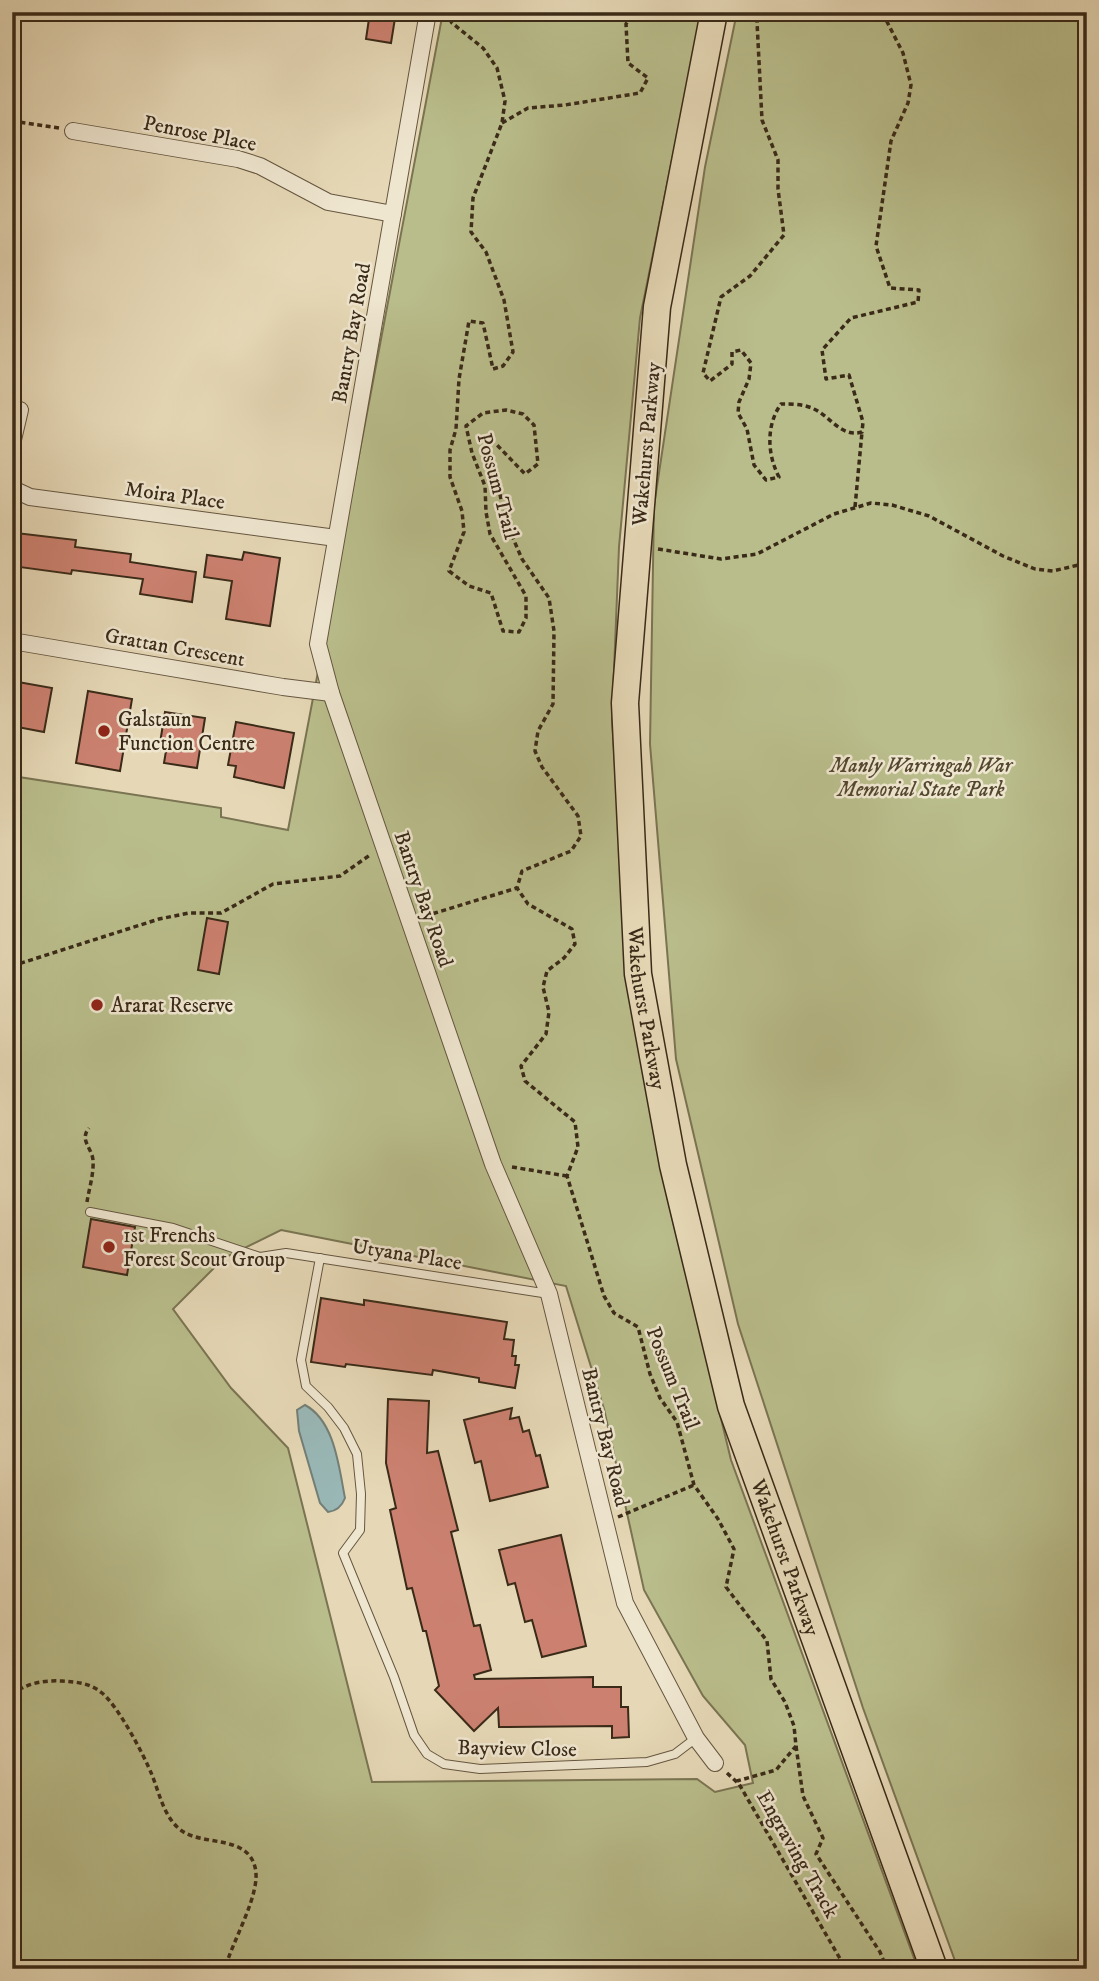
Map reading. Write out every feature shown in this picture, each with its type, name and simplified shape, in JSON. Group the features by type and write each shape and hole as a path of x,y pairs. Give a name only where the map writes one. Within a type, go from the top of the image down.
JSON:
{"main road":[{"name":"Wakehurst Parkway","path":"714,12 657,307 625,703 638,974 673,1165 731,1406 934,1969"}],"street":[{"name":"Bantry Bay Road","path":"428,12 318,644 331,693 493,1164 549,1294 625,1603 696,1738 715,1763"},
{"name":"Penrose Place","path":"74,131 238,159 260,166 328,202 393,214"},
{"path":"12,444 20,410"},
{"name":"Moira Place","path":"12,484 15,491 30,497 337,538"},
{"name":"Grattan Crescent","path":"12,641 331,693"}],"lane":[{"name":"Utyana Place","path":"90,1212 173,1228 260,1256 286,1253 549,1294"},
{"name":"Bayview Close","path":"320,1258 301,1360 306,1385 344,1428 357,1454 361,1494 360,1531 342,1553 394,1678 414,1735 426,1754 444,1764 480,1769 647,1762 676,1754 696,1738"}],"path":[{"name":"Possum Trail","path":"445,12 453,23 482,48 497,68 505,101 502,123 473,198 471,232 486,252 504,300 513,352 503,366 494,369 483,323 469,321 459,380 456,429 450,450 450,477 462,511 464,532 449,571 469,586 491,593 503,631 519,632 526,618 526,597 490,534 485,485 472,453 466,426 483,413 506,410 523,414 534,425 538,464 524,474 496,444 485,439 485,446 494,467 506,522 522,559 549,598 554,631 553,704 538,731 536,751 542,767 578,816 581,836 571,851 522,871 517,888"},
{"path":"502,123 528,108 640,93 648,78 628,63 626,24 634,12"},
{"path":"765,12 757,22 762,120 778,160 778,190 784,234 750,276 721,297 703,373 710,381 732,363 733,352 741,350 751,363 749,380 738,402 738,413 747,429 754,466 766,480 779,477 774,467 770,426 772,416 780,404 814,409 843,430 856,434 862,432"},
{"path":"855,508 863,422 849,375 826,379 822,350 851,318 918,302 919,290 890,288 876,246 891,141 908,103 911,86 903,53 882,12"},
{"path":"12,121 74,131"},
{"path":"638,547 721,559 757,554 834,514 871,503 892,505 929,516 1003,556 1035,569 1052,571 1087,563"},
{"path":"12,965 159,919 190,913 221,913 273,884 340,876 383,846"},
{"path":"409,921 517,888 528,904 572,929 576,944 547,971 543,987 549,1012 546,1034 521,1066 525,1081 575,1122 578,1147 566,1176 493,1164"},
{"path":"89,1128 85,1133 85,1140 93,1158 86,1205 90,1212"},
{"name":"Possum Trail","path":"566,1176 604,1296 614,1313 638,1327 650,1374 660,1398 677,1422 694,1485 718,1519 734,1549 726,1587 767,1642 771,1679 785,1702 794,1726 803,1796 824,1838 816,1854 880,1952 887,1969"},
{"path":"605,1522 694,1485"},
{"path":"12,1695 20,1688 49,1680 85,1683 102,1693 117,1711 151,1771 167,1815 182,1831 201,1839 234,1844 252,1858 256,1870 255,1890 225,1969"},
{"path":"737,1781 776,1770 796,1746"},
{"name":"Engraving Track","path":"715,1763 737,1781 846,1969"}],"green space":[{"path":"443,12 702,12 640,318 619,547 612,720 629,985 667,1196 731,1460 918,1969 12,1969 12,776 221,808 221,817 288,830","holes":["281,1230 566,1286 604,1409 644,1590 703,1696 745,1745 753,1783 715,1792 697,1779 372,1782 288,1448 231,1388 173,1309 224,1258"]},
{"name":"Manly Warringah War Memorial State Park","path":"737,12 1087,12 1087,1969 958,1969 863,1708 738,1324 676,1059 650,744 654,506 705,167"}],"water":[{"path":"305,1405 323,1422 338,1460 345,1498 339,1508 328,1512 320,1503 299,1431 297,1410"}],"building":[{"path":"370,12 396,12 391,43 366,39"},
{"path":"16,533 76,540 75,547 131,554 130,562 196,572 192,602 140,594 143,579 72,570 71,574 12,566"},
{"path":"244,552 280,558 270,626 226,619 232,581 204,577 207,555 242,560"},
{"path":"18,682 52,688 44,732 12,726"},
{"name":"Galstaun Function Centre","path":"88,691 132,699 120,771 76,763"},
{"path":"165,712 205,718 197,768 164,763 166,751 159,749"},
{"path":"236,722 294,733 284,788 234,777 236,766 228,765"},
{"path":"207,918 228,922 219,974 198,970"},
{"name":"1st Frenchs Forest Scout Group","path":"91,1219 135,1227 127,1275 83,1267"},
{"path":"321,1298 364,1305 364,1300 507,1322 504,1339 514,1340 512,1356 516,1356 515,1365 519,1365 515,1388 433,1370 432,1375 311,1362"},
{"path":"388,1399 429,1401 427,1453 438,1451 458,1530 451,1532 474,1626 480,1625 491,1670 474,1675 475,1679 593,1677 593,1687 621,1687 621,1707 628,1707 629,1737 612,1738 612,1726 499,1727 498,1708 474,1731 435,1690 439,1686 426,1631 423,1631 412,1588 407,1589 390,1510 396,1508 386,1463"},
{"path":"512,1408 510,1419 519,1417 523,1432 529,1430 536,1456 540,1455 548,1487 490,1501 481,1461 475,1463 464,1420"},
{"path":"561,1535 586,1646 542,1657 532,1620 525,1622 515,1583 508,1585 499,1550"}],"place":[{"name":"Galstaun Function Centre","path":"104,731"},
{"name":"Ararat Reserve","path":"97,1005"},
{"name":"1st Frenchs Forest Scout Group","path":"109,1247"}]}
